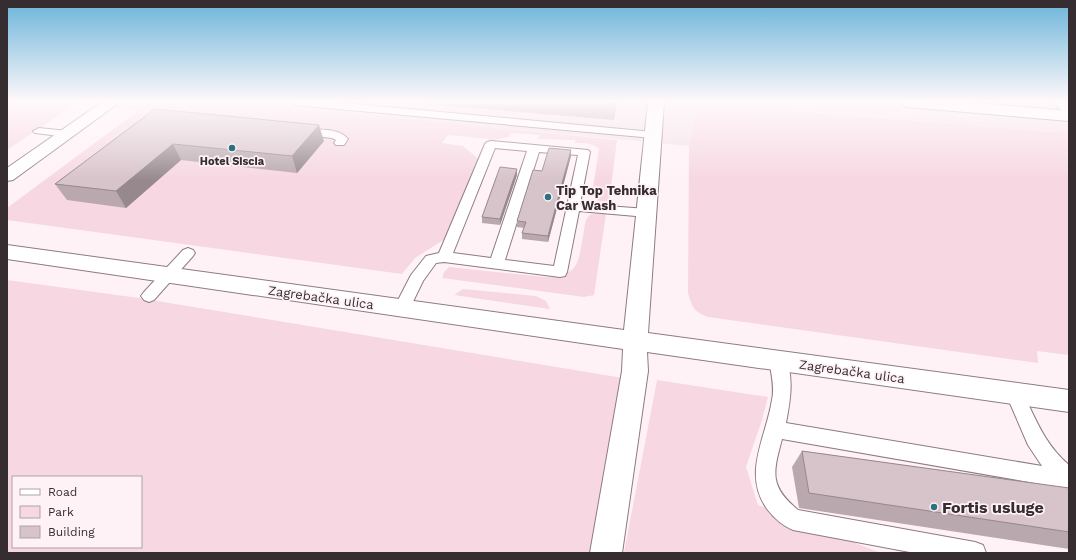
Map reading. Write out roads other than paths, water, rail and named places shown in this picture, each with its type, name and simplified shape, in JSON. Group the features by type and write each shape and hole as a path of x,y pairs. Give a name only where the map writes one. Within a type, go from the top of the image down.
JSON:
{"street":[{"path":"7,176 76,128"},
{"path":"606,553 635,371 635,341 654,128"},
{"name":"Zagrebačka ulica","path":"7,252 1069,401"}],"lane":[{"path":"587,128 653,134"},
{"path":"39,130 68,134"},
{"path":"290,131 335,135 342,139 340,142"},
{"path":"402,308 423,269 431,259 444,257 560,272 584,152 491,144 444,257"},
{"path":"496,264 534,148"},
{"path":"573,206 647,213"},
{"path":"149,296 188,253"},
{"path":"778,360 782,395 776,430 764,471 764,479 768,492 775,504 784,513 793,520 975,553"},
{"path":"1015,394 1031,430 1043,452 1069,479"},
{"path":"776,430 1069,479"}],"place":[{"name":"Hotel Siscia","path":"232,148"},
{"name":"Tip Top Tehnika Car Wash","path":"548,197"},
{"name":"Fortis usluge","path":"934,507"}]}
